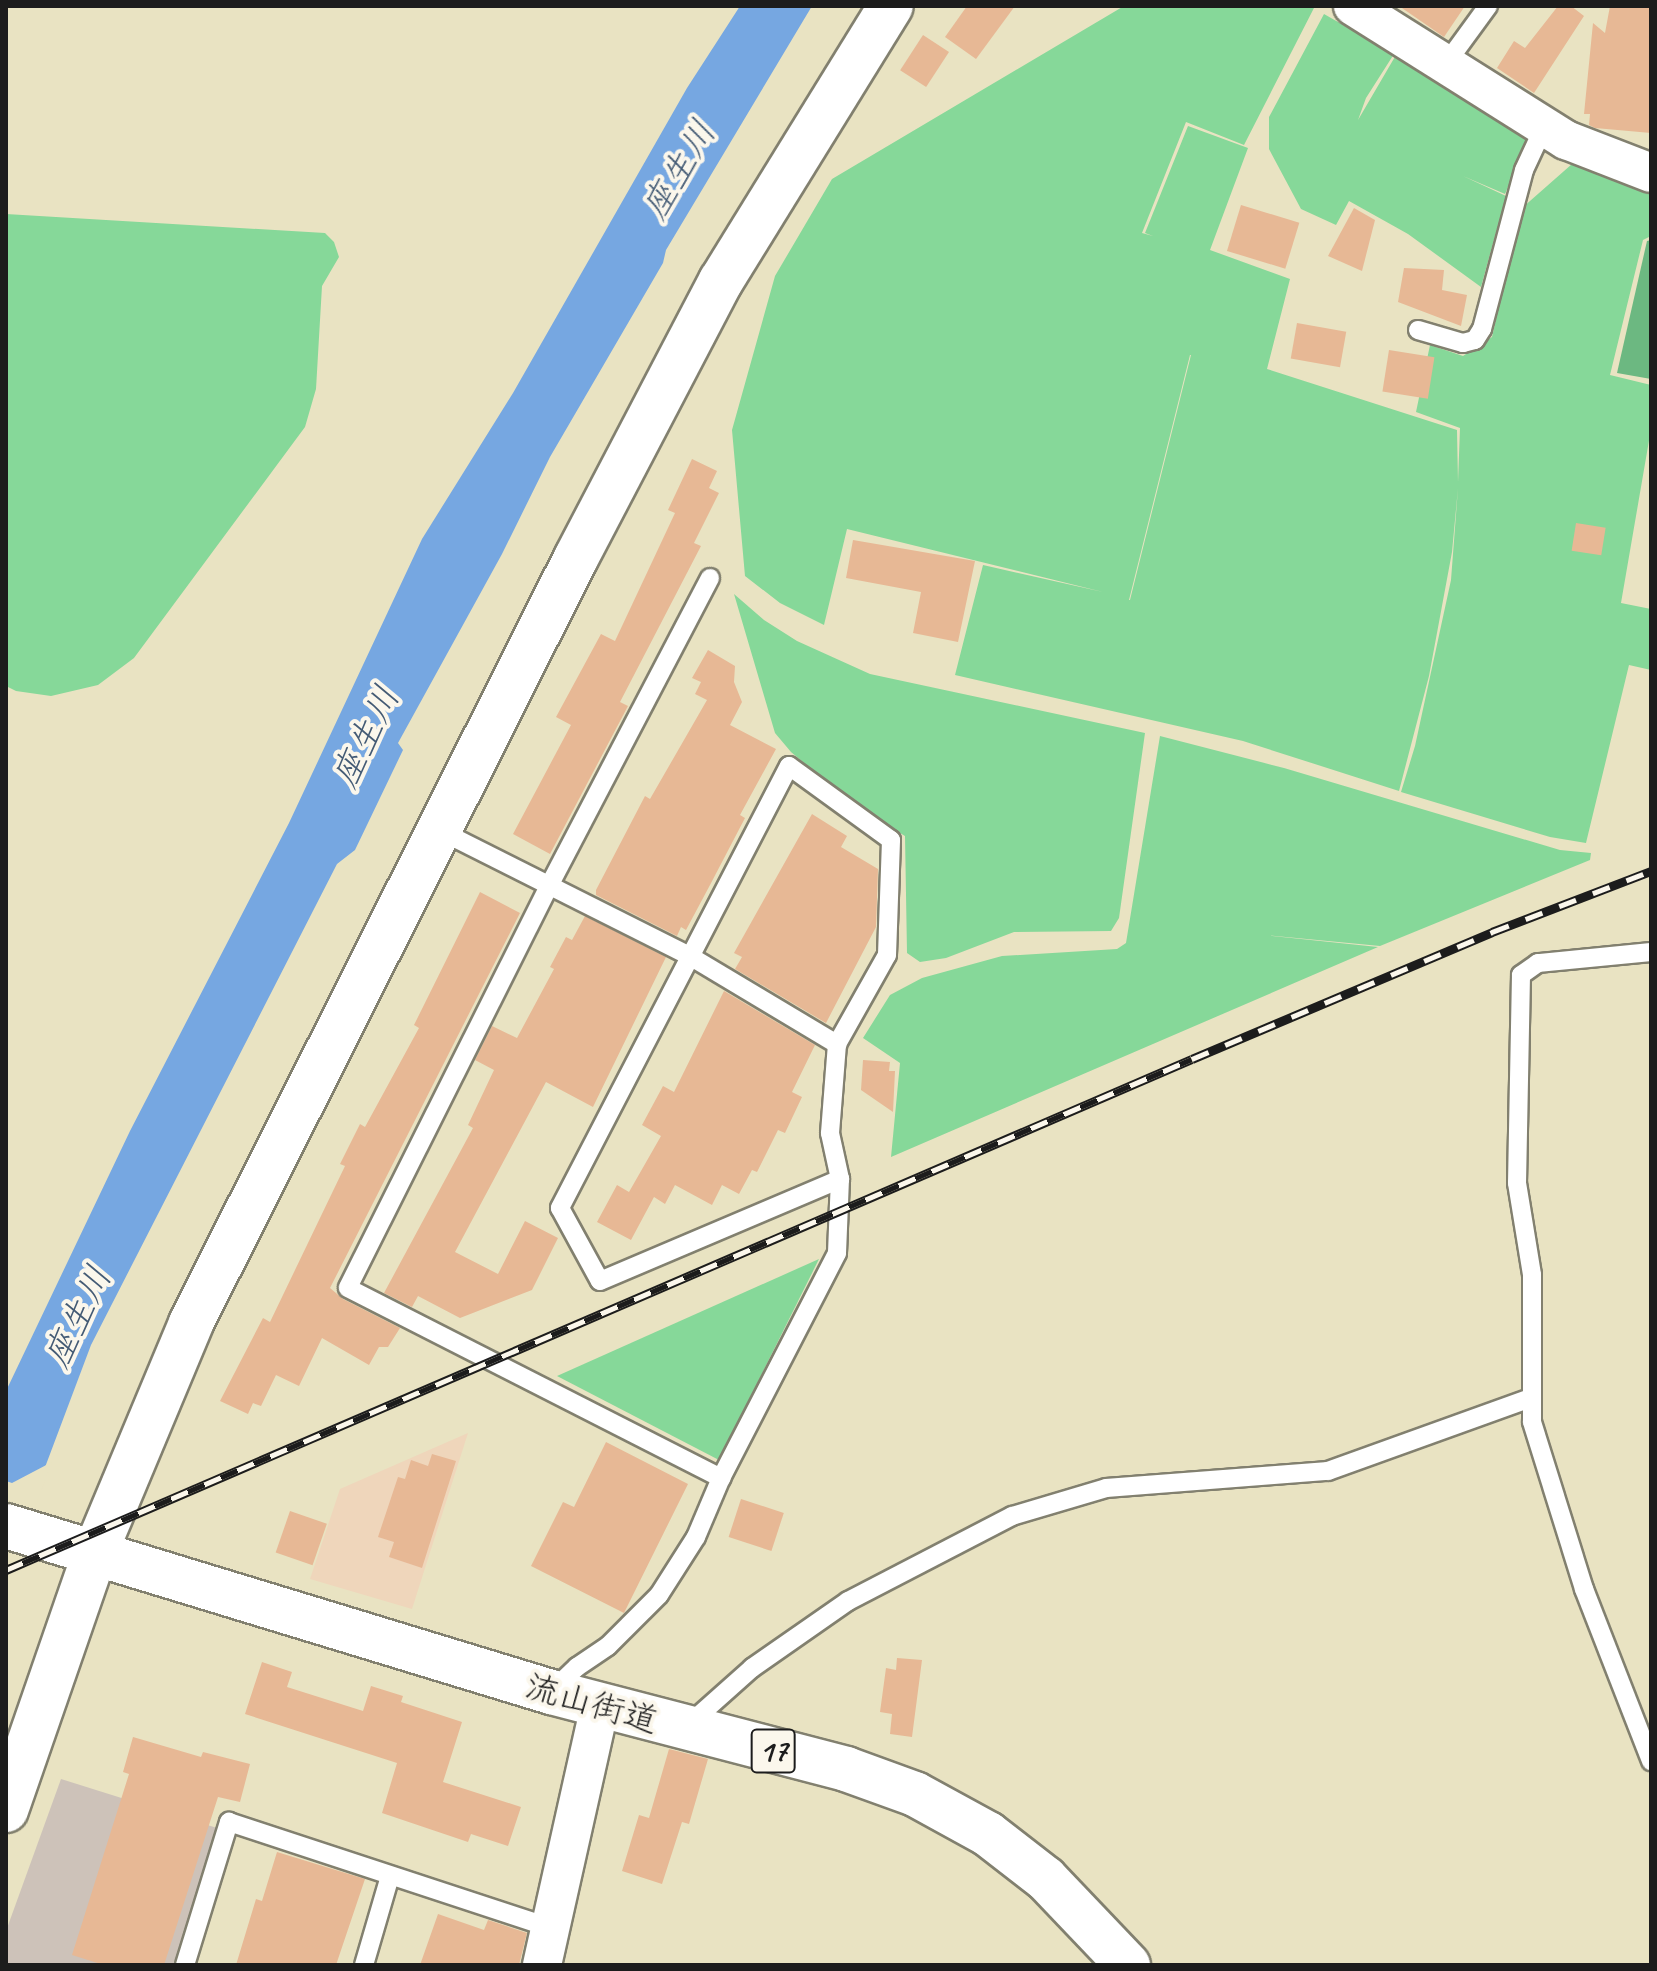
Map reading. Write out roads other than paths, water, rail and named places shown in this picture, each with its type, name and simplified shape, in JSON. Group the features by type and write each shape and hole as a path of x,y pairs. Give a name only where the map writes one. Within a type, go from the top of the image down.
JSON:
{"street":[{"path":"6,1810 77,1548 576,558 721,281 891,6"},
{"path":"1353,6 1566,140 1651,173"},
{"name":"流山街道","path":"6,1526 551,1692 846,1769 915,1794 988,1834 1046,1879 1128,1965"},
{"path":"542,1965 600,1706"}],"lane":[{"path":"1445,65 1488,6"},
{"path":"1418,330 1463,343 1475,340 1482,329 1524,170 1544,127"},
{"path":"710,578 549,886 348,1288 721,1478"},
{"path":"551,1692 577,1667 608,1646 659,1595 696,1537 721,1478 837,1253 840,1179 830,1133 837,1044 887,955 891,840 789,766 688,955 560,1208 600,1281 840,1179"},
{"path":"441,831 688,955 837,1044"},
{"path":"1651,952 1538,963 1521,975 1517,1183 1532,1275 1532,1422 1584,1589 1651,1761"},
{"path":"684,1729 752,1668 848,1601 1012,1516 1106,1488 1328,1471 1531,1398"},
{"path":"185,1965 229,1822 551,1928"},
{"path":"364,1965 390,1876"}],"water":[{"name":"座生川","path":"740,6 812,6 666,250 663,263 550,457 502,554 398,743 403,750 355,850 337,864 91,1345 6,1571 6,1391 130,1131 289,823 422,539 513,393 687,88"}],"railway":[{"path":"6,1570 1192,1059 1492,932 1651,871"}]}
